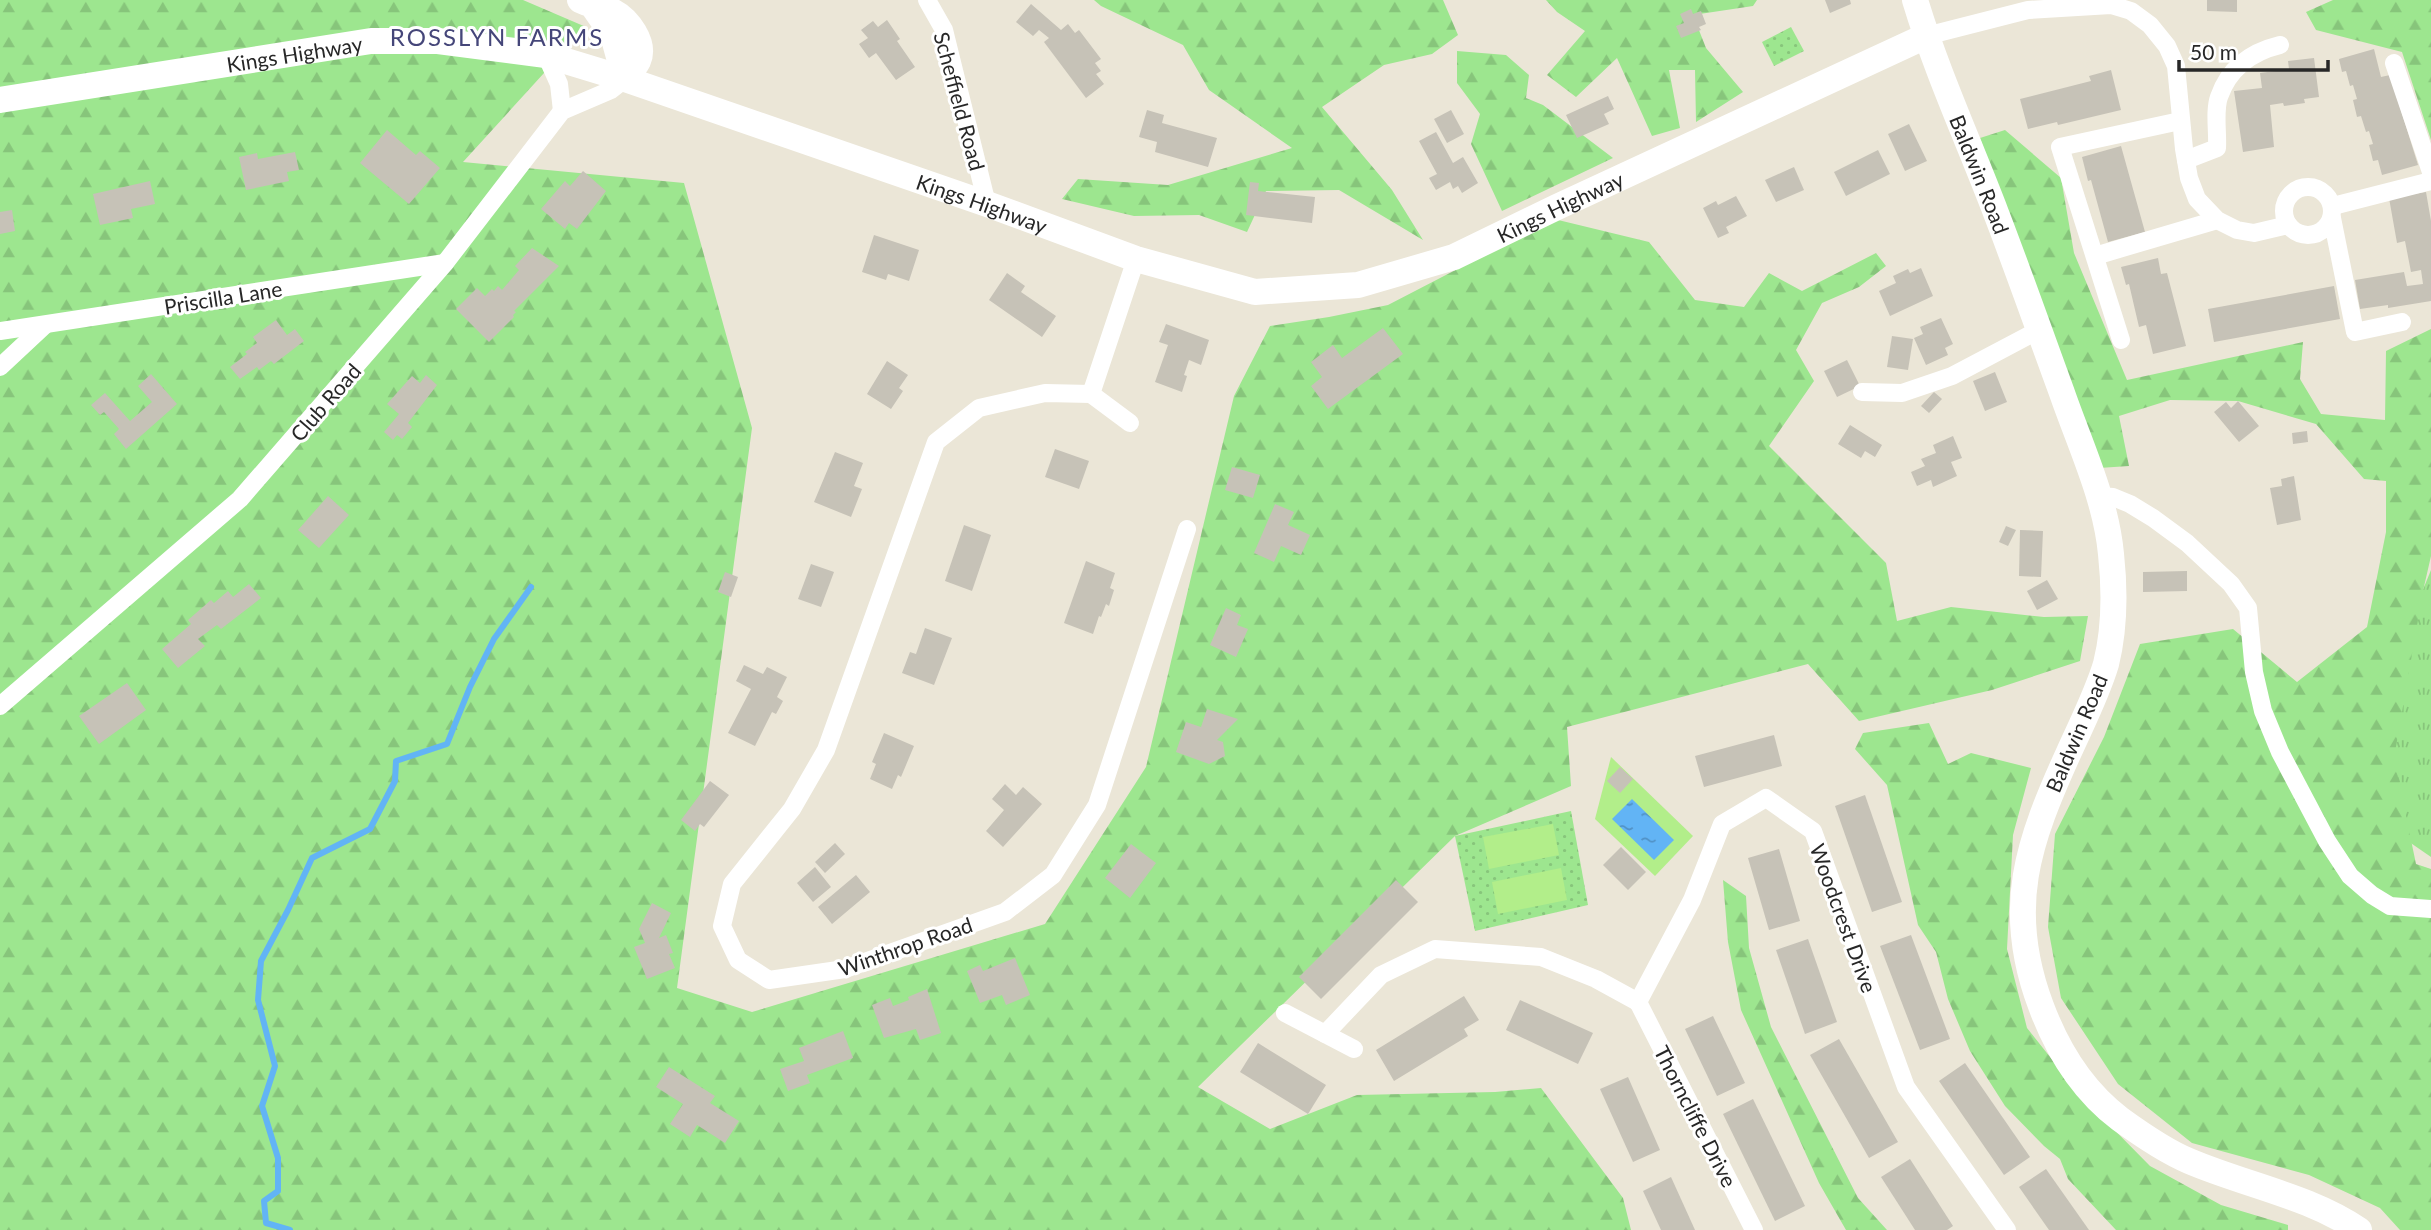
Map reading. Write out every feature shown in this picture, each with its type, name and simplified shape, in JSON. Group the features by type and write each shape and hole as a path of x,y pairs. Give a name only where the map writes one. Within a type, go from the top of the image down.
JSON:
{"street":[{"name":"Scheffield Road","path":"928,0 944,30 987,204"},
{"name":"Baldwin Road","path":"1915,0 1926,36 1998,218 2099,496 2111,549 2113,633 2105,666 2094,698 2045,804 2033,837 2024,878 2026,954 2048,1026 2088,1089 2117,1116 2153,1142 2187,1160 2326,1211 2359,1230"},
{"path":"586,3 611,10 621,17 635,34 641,48 638,60 625,79"},
{"path":"1926,36 2028,10 2111,5 2131,11 2150,24 2167,46 2176,66 2186,160 2197,199 2217,220 2237,230 2254,233 2288,225"},
{"name":"Kings Highway","path":"0,100 371,41 438,41 546,55 625,79 987,204 1136,259 1255,292 1358,285 1454,257 1557,206 1926,36"},
{"path":"2186,160 2217,148 2218,99 2236,66 2261,50 2280,45"},
{"path":"546,55 559,84 562,111"},
{"path":"2394,63 2431,172"},
{"name":"Club Road","path":"0,706 240,499 445,263 562,111 611,90 625,79"},
{"path":"2121,340 2060,147 2180,121"},
{"path":"2332,212 2431,181"},
{"path":"2332,212 2327,227 2320,233 2308,236 2296,233 2288,225 2283,211 2292,192 2303,187 2319,189 2326,194 2332,212 2355,332 2402,322"},
{"path":"2095,256 2217,220"},
{"path":"1130,424 1091,394 1136,259"},
{"name":"Priscilla Lane","path":"0,331 445,263"},
{"path":"0,367 46,325"},
{"path":"1862,392 1902,393 1952,376 2039,330"},
{"name":"Winthrop Road","path":"1091,394 1045,393 979,408 936,442 826,750 792,809 732,884 722,926 738,960 769,980 845,969 1005,912 1053,875 1097,805 1187,529"},
{"path":"2099,496 2113,497 2153,518 2187,543 2231,584 2248,608 2254,672 2263,711 2280,752 2327,841 2350,876 2372,895 2390,906 2431,909"},
{"name":"Woodcrest Drive","path":"1638,1002 1692,900 1722,824 1766,798 1813,831 1906,1087 2007,1230"},
{"path":"1325,1034 1381,975 1435,949 1541,957 1596,979 1638,1002"},
{"name":"Thorncliffe Drive","path":"1638,1002 1754,1230"},
{"path":"1285,1013 1354,1049"}],"green space":[{"path":"0,0 523,0 586,27 463,162 684,183 752,428 677,988 752,1012 1045,924 1146,767 1234,396 1270,326 1388,305 1554,219 1649,242 1695,300 1744,307 1769,273 1802,291 1876,253 1886,266 1859,287 1822,303 1796,350 1814,381 1769,446 1886,563 1897,621 1951,607 2044,617 2088,616 2080,661 1992,690 1859,721 1808,664 1567,727 1571,786 1455,836 1198,1087 1270,1129 1357,1095 1495,1092 1541,1088 1623,1198 1631,1230 0,1230"},
{"path":"1094,0 1443,0 1458,35 1432,54 1384,65 1322,107 1392,190 1423,240 1339,190 1266,191 1247,232 1199,215 1134,216 1062,199 1078,179 1168,185 1292,148 1209,90 1183,45 1101,6"},
{"path":"1546,0 1757,0 1753,6 1693,15 1706,48 1743,92 1696,122 1695,70 1669,70 1680,128 1652,136 1617,58 1576,97 1547,75 1585,31 1557,12"},
{"path":"2333,0 2431,0 2431,140 2402,52 2316,30 2306,12"},
{"path":"1791,27 1804,51 1774,66 1762,42"},
{"path":"1457,51 1506,55 1529,75 1526,98 1543,105 1613,158 1502,211 1471,144 1480,114 1457,83"},
{"path":"2005,130 2061,178 2074,253 2127,380 2303,342 2300,379 2321,414 2385,420 2386,351 2431,329 2431,556 2394,758 2416,864 2431,869 2431,1230 2400,1230 2380,1208 2309,1175 2192,1143 2118,1084 2061,998 2048,927 2055,834 2104,737 2140,644 2233,629 2297,682 2367,627 2386,532 2386,481 2364,479 2316,424 2238,401 2170,400 2119,416 2129,466 2099,468 1980,138"},
{"path":"2431,570 2431,857 2402,837 2370,745 2388,675"},
{"path":"1929,723 1948,764 1971,753 2031,768 2013,835 2007,949 2027,1028 2081,1096 2150,1166 2221,1205 2288,1225 2288,1230 2116,1230 2068,1179 2060,1159 2005,1106 1970,1051 1948,999 1936,952 1918,925 1887,785 1855,749 1863,733"},
{"path":"1611,757 1693,836 1655,876 1595,819"},
{"path":"1571,811 1588,905 1475,931 1455,836"},
{"path":"1553,824 1559,855 1489,869 1483,837"},
{"path":"1561,868 1567,900 1498,914 1492,882"},
{"path":"1723,880 1746,896 1749,948 1771,1027 1858,1198 1887,1230 1846,1230 1819,1183 1741,1010 1728,942"}],"water":[{"path":"1632,799 1674,840 1654,860 1612,819"}],"building":[{"path":"1825,0 1850,0 1851,4 1830,13"},
{"path":"2207,0 2237,0 2237,12 2207,11"},
{"path":"1031,4 1061,30 1068,24 1075,33 1079,30 1101,59 1095,63 1101,71 1096,74 1104,84 1086,98 1044,42 1049,38 1039,30 1033,36 1016,22"},
{"path":"1691,9 1693,14 1701,11 1706,24 1699,27 1701,30 1681,38 1676,26 1684,23 1680,14"},
{"path":"887,20 900,39 897,41 915,67 896,80 876,53 869,58 859,44 868,38 861,30 873,21 878,27"},
{"path":"2374,49 2381,77 2390,75 2418,165 2382,175 2378,160 2373,161 2369,145 2373,144 2369,131 2366,132 2361,116 2357,117 2353,100 2357,99 2353,85 2350,86 2346,71 2342,72 2339,59"},
{"path":"2314,58 2319,97 2304,99 2305,103 2270,105 2274,147 2243,152 2234,91 2262,88 2260,73 2289,69 2288,61"},
{"path":"2111,70 2121,110 2028,129 2020,99 2091,81 2089,76"},
{"path":"1608,96 1614,109 1604,114 1609,124 1577,138 1566,115"},
{"path":"1147,110 1164,115 1162,123 1217,138 1208,167 1155,152 1157,142 1139,137"},
{"path":"1451,110 1464,134 1447,143 1434,119"},
{"path":"1909,124 1927,161 1905,171 1888,134"},
{"path":"387,130 416,155 420,151 440,168 409,204 360,163"},
{"path":"1436,132 1453,163 1463,157 1478,183 1462,193 1458,186 1453,189 1450,182 1436,190 1429,178 1437,174 1419,141"},
{"path":"2121,146 2145,232 2108,242 2082,157"},
{"path":"1878,150 1890,174 1846,196 1834,172"},
{"path":"295,152 299,170 287,172 289,181 246,190 239,157 257,153 258,159"},
{"path":"1794,167 1804,190 1776,202 1765,180"},
{"path":"583,171 606,191 577,229 569,223 565,229 541,209 565,181 570,186"},
{"path":"150,181 155,204 131,209 133,218 100,225 93,194"},
{"path":"1250,182 1259,183 1258,191 1315,197 1312,223 1246,215"},
{"path":"2426,192 2431,221 2431,301 2388,308 2388,305 2360,309 2355,280 2404,272 2407,286 2423,284 2421,270 2411,272 2405,241 2397,243 2389,198"},
{"path":"1736,196 1747,216 1726,227 1729,233 1718,238 1703,208 1716,201 1718,205"},
{"path":"12,210 15,231 0,234 0,212"},
{"path":"874,235 919,250 909,281 888,274 886,280 862,272"},
{"path":"532,248 559,266 514,311 514,317 489,342 456,309 477,288 485,296 498,286 502,290 519,270 515,266"},
{"path":"2158,258 2161,274 2167,273 2186,346 2153,354 2146,325 2139,327 2129,284 2126,285 2121,267"},
{"path":"1921,268 1933,296 1890,316 1879,291 1896,283 1893,276 1908,269 1910,273"},
{"path":"1007,273 1025,286 1021,292 1056,316 1042,337 989,300"},
{"path":"2334,286 2340,319 2214,342 2208,309"},
{"path":"1941,318 1953,344 1945,348 1948,355 1926,365 1914,338 1923,334 1920,327"},
{"path":"276,320 287,335 295,329 304,341 274,364 271,361 259,370 257,367 240,379 230,367 257,343 253,337"},
{"path":"1166,324 1209,340 1201,365 1189,360 1182,392 1155,382 1168,345 1159,342"},
{"path":"1383,328 1403,354 1328,409 1311,386 1322,377 1311,362 1333,345 1342,358"},
{"path":"1892,336 1913,339 1908,370 1887,367"},
{"path":"1847,360 1860,386 1837,397 1824,371"},
{"path":"887,361 908,375 899,388 903,391 891,409 867,394"},
{"path":"1995,372 2007,402 1985,411 1973,381"},
{"path":"151,374 177,404 126,449 114,434 119,429 104,412 100,415 91,405 105,393 130,421 152,402 138,386"},
{"path":"426,375 437,385 408,423 412,427 402,439 397,435 393,440 384,432 399,414 387,404 412,376 420,383"},
{"path":"1934,392 1942,399 1929,413 1921,406"},
{"path":"2238,401 2259,426 2239,442 2214,412 2226,402 2231,408"},
{"path":"1850,425 1882,445 1875,457 1865,451 1861,458 1838,444"},
{"path":"2307,431 2308,442 2293,444 2292,433"},
{"path":"1953,436 1962,458 1951,462 1957,476 1933,487 1931,480 1917,486 1911,472 1925,466 1921,459 1936,453 1933,445"},
{"path":"1055,449 1089,461 1079,489 1045,477"},
{"path":"835,452 863,463 854,486 862,489 851,517 814,502"},
{"path":"1232,467 1260,475 1253,498 1225,490"},
{"path":"2294,476 2301,520 2277,525 2270,488 2282,486 2281,479"},
{"path":"328,496 349,515 319,548 298,530"},
{"path":"1275,504 1294,512 1288,525 1310,535 1301,555 1281,546 1274,562 1254,553"},
{"path":"964,525 991,535 972,591 945,581"},
{"path":"2006,526 2016,530 2008,546 1999,542"},
{"path":"2020,530 2043,531 2041,577 2019,576"},
{"path":"1086,561 1115,573 1110,588 1114,590 1109,606 1106,604 1101,617 1099,616 1093,634 1064,623"},
{"path":"811,564 834,572 821,607 798,599"},
{"path":"2187,571 2187,591 2143,592 2143,572"},
{"path":"725,572 738,577 731,597 718,592"},
{"path":"2047,580 2058,599 2037,610 2027,591"},
{"path":"249,584 261,598 221,629 217,625 198,639 205,646 178,668 162,649 191,624 188,620 211,600 214,603 228,591 233,597"},
{"path":"1226,608 1241,615 1237,625 1248,629 1236,657 1210,645"},
{"path":"925,628 952,638 934,685 902,673 910,652 916,654"},
{"path":"744,665 763,674 767,667 787,677 777,697 783,701 776,714 772,712 755,746 728,733 751,689 736,681"},
{"path":"127,683 146,710 99,744 79,716"},
{"path":"1207,709 1238,719 1217,740 1223,742 1225,756 1209,764 1176,752 1186,722 1201,727"},
{"path":"884,733 914,746 901,777 898,775 892,789 870,779 876,764 872,762"},
{"path":"1774,735 1782,766 1704,787 1695,756"},
{"path":"1620,767 1633,779 1620,793 1607,781"},
{"path":"710,781 729,795 704,827 700,824 695,831 681,820"},
{"path":"1005,784 1016,795 1023,787 1042,804 1003,847 986,831 1004,810 992,799"},
{"path":"1865,795 1902,902 1872,912 1835,806"},
{"path":"835,843 845,854 825,873 815,862"},
{"path":"1131,844 1156,863 1130,898 1105,878"},
{"path":"1621,847 1646,872 1628,890 1603,865"},
{"path":"1779,849 1800,921 1769,930 1748,858"},
{"path":"815,867 831,887 813,902 797,883"},
{"path":"856,875 870,892 832,924 818,907"},
{"path":"1396,880 1418,902 1321,999 1299,977"},
{"path":"652,903 671,913 659,938 666,935 673,953 669,954 675,968 647,979 634,947 645,943 639,929"},
{"path":"1911,935 1950,1039 1920,1050 1880,946"},
{"path":"1808,939 1837,1022 1805,1034 1776,950"},
{"path":"1015,958 1030,995 1006,1005 1002,995 980,1003 967,971 980,965 983,971"},
{"path":"927,989 941,1033 920,1040 916,1029 884,1038 872,1005 890,998 893,1006"},
{"path":"1464,996 1479,1020 1464,1029 1468,1036 1394,1081 1376,1050"},
{"path":"1520,1000 1593,1033 1578,1064 1506,1030"},
{"path":"1713,1016 1745,1083 1717,1096 1685,1029"},
{"path":"843,1031 853,1058 807,1075 810,1083 788,1091 780,1069 804,1061 799,1048"},
{"path":"1839,1039 1898,1142 1869,1158 1810,1055"},
{"path":"1258,1043 1326,1085 1308,1114 1240,1072"},
{"path":"1965,1063 2030,1157 2004,1175 1939,1081"},
{"path":"669,1067 715,1096 710,1103 739,1121 725,1143 697,1125 690,1137 670,1124 683,1104 656,1087"},
{"path":"1628,1077 1660,1150 1633,1162 1600,1089"},
{"path":"1753,1099 1805,1206 1775,1221 1723,1114"},
{"path":"1910,1159 1953,1226 1947,1230 1915,1230 1881,1177"},
{"path":"2046,1169 2089,1230 2049,1230 2019,1187"},
{"path":"1671,1177 1695,1230 1661,1230 1643,1191"}],"waterway":[{"path":"290,1230 266,1223 264,1201 278,1191 278,1158 262,1106 275,1066 258,1000 261,961 312,858 370,829 395,781 396,761 447,744 470,687 494,639 531,587"}],"district":[{"name":"ROSSLYN FARMS","path":"497,36"}]}
